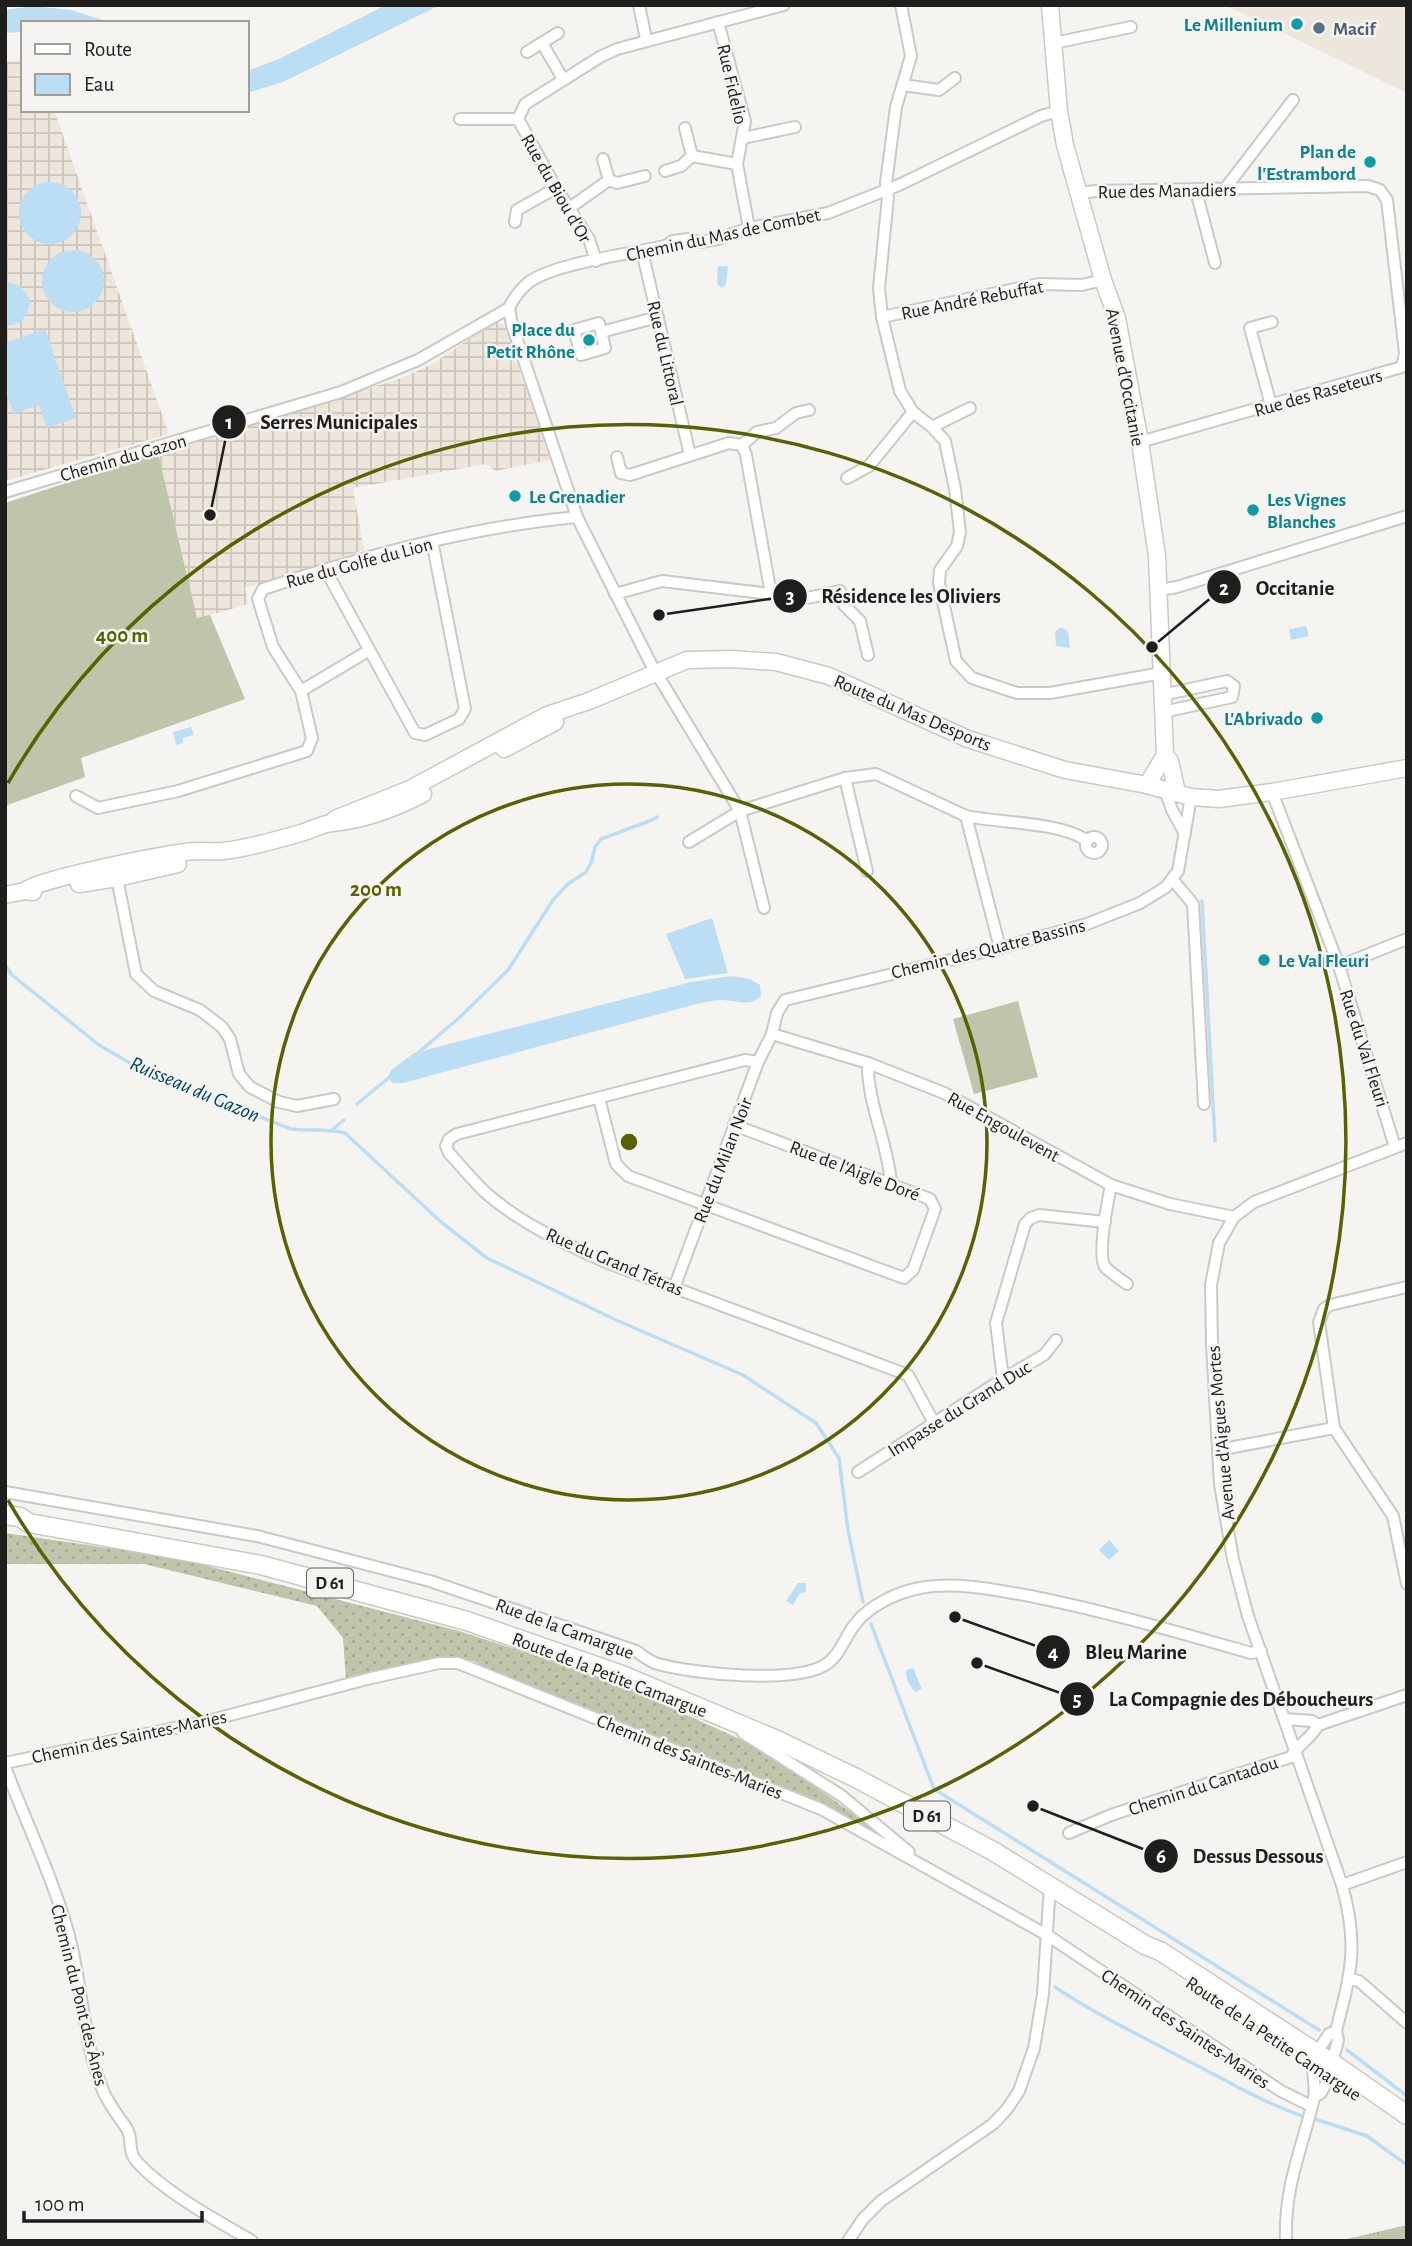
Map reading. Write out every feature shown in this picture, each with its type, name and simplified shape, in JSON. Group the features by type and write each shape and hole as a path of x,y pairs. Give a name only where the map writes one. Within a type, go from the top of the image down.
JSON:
{"main road":[{"name":"Route de la Petite Camargue","path":"5,1515 20,1517 29,1523 261,1565 421,1607 622,1675 777,1740 854,1777 993,1851 1144,1945 1156,1958 1315,2060 1407,2115"},
{"name":"Route de la Petite Camargue","path":"5,1526 22,1528 29,1523"},
{"name":"Route de la Petite Camargue","path":"1331,2070 1407,2128"}],"street":[{"path":"639,5 646,39"},
{"name":"Rue du Biou d'Or","path":"596,261 589,239 568,209 518,119 525,104 600,57 646,39 718,22 760,8 784,5"},
{"path":"901,5 911,56 895,107 886,183 888,197 879,288 882,317 900,391 913,412 945,441 955,489 960,532 957,546 940,570 939,583 956,662 972,678 1017,693 1050,693 1162,673"},
{"name":"Avenue d'Occitanie","path":"1050,5 1059,111 1103,280 1117,318 1140,442 1157,556 1165,755 1171,761 1177,793"},
{"name":"Rue Fidelio","path":"718,22 745,121 737,164 749,228"},
{"path":"1054,43 1131,27"},
{"path":"527,52 558,33"},
{"path":"542,43 564,79"},
{"path":"903,85 939,90 955,78"},
{"path":"1224,190 1293,100"},
{"name":"Chemin du Mas de Combet","path":"509,308 513,299 529,282 559,269 681,240 701,242 718,239 749,228 828,213 887,190 1041,116 1059,111"},
{"path":"460,119 518,119"},
{"path":"685,128 692,156"},
{"path":"743,138 795,128"},
{"path":"692,156 737,164"},
{"path":"664,172 681,166 692,156"},
{"path":"603,159 610,180 617,183 645,176"},
{"path":"568,209 610,180"},
{"name":"Rue des Manadiers","path":"1079,193 1368,186 1380,190"},
{"path":"515,222 517,210 556,188"},
{"name":"Rue des Raseteurs","path":"1140,442 1402,367 1405,353 1387,200 1380,190"},
{"path":"1196,191 1215,263"},
{"name":"Rue du Littoral","path":"642,251 690,455"},
{"name":"Rue André Rebuffat","path":"882,317 1039,284 1082,285 1103,280"},
{"path":"509,308 512,325 577,517 656,673 740,811 764,908"},
{"name":"Chemin du Gazon","path":"5,492 341,392 418,360 509,308"},
{"path":"601,332 658,317"},
{"path":"1271,405 1250,328 1272,322"},
{"path":"932,427 970,408"},
{"path":"617,457 621,473 630,475 729,443 742,444 757,432 776,428 796,413 809,410"},
{"path":"846,478 869,466 913,412"},
{"path":"742,444 771,594"},
{"path":"1159,590 1177,587 1407,516"},
{"name":"Rue du Golfe du Lion","path":"76,796 98,807 178,791 307,751 312,738 301,691 273,647 258,599 263,589 325,569 432,541 577,517"},
{"path":"325,569 415,733 425,735 459,719 465,709 432,541"},
{"path":"615,594 662,581 771,594 797,600 840,591 844,605 860,621 868,654"},
{"path":"301,691 368,651"},
{"name":"Route du Mas Desports","path":"5,895 25,891 30,886 53,879 211,857 223,851 332,823 338,824 377,809 404,804 515,737 584,708 589,701 687,660 776,662 829,676 968,739 1065,770 1177,793 1219,799 1407,768"},
{"path":"1162,695 1227,681 1234,685 1235,691 1232,697 1163,712"},
{"path":"1147,785 1165,755"},
{"path":"689,842 740,811 845,778 876,774 966,816 1037,826 1086,840"},
{"path":"845,778 867,871"},
{"name":"Rue du Val Fleuri","path":"1272,792 1404,1146"},
{"path":"1177,793 1171,810 1185,834"},
{"path":"1177,793 1185,834 1178,871 1172,879 1193,904 1204,1104"},
{"path":"966,816 1000,948"},
{"path":"116,872 136,974 154,991 200,1010 222,1027 230,1039 239,1074 250,1087 279,1102 297,1106 334,1099"},
{"name":"Chemin des Quatre Bassins","path":"772,1034 777,1013 785,1000 1087,924 1156,894 1172,879"},
{"path":"1339,966 1407,939"},
{"name":"Rue du Milan Noir","path":"674,1287 758,1062 772,1034"},
{"name":"Rue Engoulevent","path":"772,1034 868,1063 944,1093 1111,1185 1170,1204 1234,1217"},
{"name":"Rue du Grand Tétras","path":"758,1062 745,1059 457,1134 449,1139 446,1146 449,1153 484,1192 520,1218 574,1247 908,1375 934,1423"},
{"path":"868,1063 867,1078 890,1164 891,1183"},
{"path":"599,1098 616,1164 628,1176 705,1206"},
{"name":"Rue de l'Aigle Doré","path":"705,1206 904,1278 913,1270 935,1209 930,1199 734,1125"},
{"path":"1234,1217 1254,1202 1404,1146"},
{"path":"1111,1185 1102,1257 1104,1266 1127,1284"},
{"path":"1003,1379 996,1323 1025,1224 1031,1218 1039,1216 1105,1222"},
{"name":"Avenue d'Aigues Mortes","path":"1234,1217 1219,1243 1211,1285 1220,1484 1233,1559 1248,1616 1342,1885 1352,1930 1350,1979 1336,2031 1338,2040 1331,2070"},
{"path":"1407,1287 1330,1305 1320,1315 1319,1322 1334,1428 1393,1516 1407,1584"},
{"name":"Impasse du Grand Duc","path":"858,1472 1044,1355 1056,1340"},
{"path":"1218,1450 1334,1428"},
{"name":"Rue de la Camargue","path":"5,1492 257,1536 430,1581 636,1651 656,1664 722,1674 798,1675 818,1668 827,1664 857,1621 873,1608 920,1588 988,1588 1118,1615 1251,1653 1261,1651"},
{"name":"Chemin des Saintes-Maries","path":"5,1765 204,1722 367,1679 439,1663 458,1663 821,1809 1047,1935 1281,2091 1313,2101"},
{"path":"1318,1725 1407,1695"},
{"path":"699,1707 842,1796 931,1870"},
{"path":"1284,1719 1312,1721 1318,1725"},
{"path":"1295,1750 1315,1733 1318,1725"},
{"name":"Chemin du Cantadou","path":"1069,1833 1111,1815 1291,1757 1295,1750"},
{"name":"Chemin du Pont des Ânes","path":"5,1765 60,1907 94,2063 104,2092 129,2132 130,2152 139,2164 171,2190 252,2241"},
{"path":"1342,1885 1407,1862"},
{"path":"848,2241 863,2219 881,2202 993,2124 1013,2100 1027,2073 1034,2048 1043,1994 1050,1885"},
{"path":"1350,1979 1359,1981 1407,2023"},
{"name":"Avenue d'Aigues Mortes","path":"1315,2060 1329,2034 1336,2031"},
{"path":"1286,2241 1287,2205 1293,2168 1313,2101 1315,2060"},
{"path":"1313,2101 1321,2093 1331,2070"}],"shaded area":[{"path":"1223,5 1407,5 1407,93 1240,12"},
{"path":"21,60 21,112 55,112 169,434 5,481 5,62"},
{"path":"494,322 504,324 550,460 495,471 486,464 353,488 364,550 245,588 248,604 197,619 158,453 402,378 434,363"}],"green space":[{"path":"158,453 197,618 210,615 245,699 81,758 85,777 5,806 5,503"},
{"path":"1018,1001 1038,1077 974,1094 953,1019"},
{"path":"5,1533 177,1558 459,1631 605,1678 766,1751 896,1845 795,1794 621,1722 503,1678 474,1661 459,1659 346,1681 343,1638 317,1606 144,1564 5,1564"},
{"path":"1407,2225 1407,2241 1347,2239"}],"water":[{"path":"386,5 440,5 283,82 248,93 248,71 279,59"},
{"path":"33,6 71,10 106,21 21,21 21,32 5,33 5,10"},
{"path":"50,182 62,184 72,191 79,201 79,225 72,235 62,242 50,244 38,242 28,235 21,225 19,213 21,201 28,191 38,184"},
{"path":"73,250 95,259 104,281 95,303 73,312 51,303 42,281 51,259"},
{"path":"718,266 728,266 726,285 722,288 717,284"},
{"path":"5,282 16,284 23,290 29,304 23,319 16,324 5,326"},
{"path":"45,329 76,418 47,428 39,405 14,414 5,390 5,343"},
{"path":"1306,626 1309,636 1291,640 1289,629"},
{"path":"1060,628 1068,632 1070,648 1056,646 1055,632"},
{"path":"191,727 194,735 183,738 183,743 176,745 173,732"},
{"path":"712,918 728,973 685,979 666,934"},
{"path":"731,976 750,979 760,985 761,996 748,1003 719,1000 693,1005 403,1083 392,1083 388,1077 391,1070 414,1053 691,982"},
{"path":"1109,1540 1119,1551 1109,1560 1099,1550"},
{"path":"798,1583 806,1583 806,1592 800,1593 793,1605 786,1601"},
{"path":"913,1668 922,1689 916,1692 908,1682 906,1674 906,1670"}],"waterway":[{"path":"419,1052 508,970 553,900 568,884 586,872 595,847 601,839 657,817"},
{"path":"1202,901 1215,1141"},
{"name":"Ruisseau du Gazon","path":"5,965 12,975 99,1045 142,1070 291,1129 345,1133 441,1222 487,1258 616,1320 743,1375 816,1423 839,1458 848,1530 863,1602"},
{"path":"357,1104 392,1075"},
{"path":"332,1130 344,1120"},
{"path":"871,1624 934,1789 1319,2030"},
{"path":"1055,1987 1186,2060 1302,2116"},
{"path":"1347,2050 1407,2096"},
{"path":"1315,2119 1367,2136 1407,2165"}],"place":[{"name":"Le Millenium","path":"1297,24"},
{"name":"Macif","path":"1319,28"},
{"name":"Plan de l'Estrambord","path":"1370,162"},
{"name":"Place du Petit Rhône","path":"589,340"},
{"name":"Le Grenadier","path":"515,496"},
{"name":"Les Vignes Blanches","path":"1253,510"},
{"name":"Serres Municipales","path":"210,515"},
{"name":"Résidence les Oliviers","path":"659,615"},
{"name":"Occitanie","path":"1152,647"},
{"name":"L'Abrivado","path":"1317,718"},
{"name":"Le Val Fleuri","path":"1264,960"},
{"name":"Bleu Marine","path":"955,1617"},
{"name":"La Compagnie des Déboucheurs","path":"977,1663"},
{"name":"Dessus Dessous","path":"1033,1806"}]}
